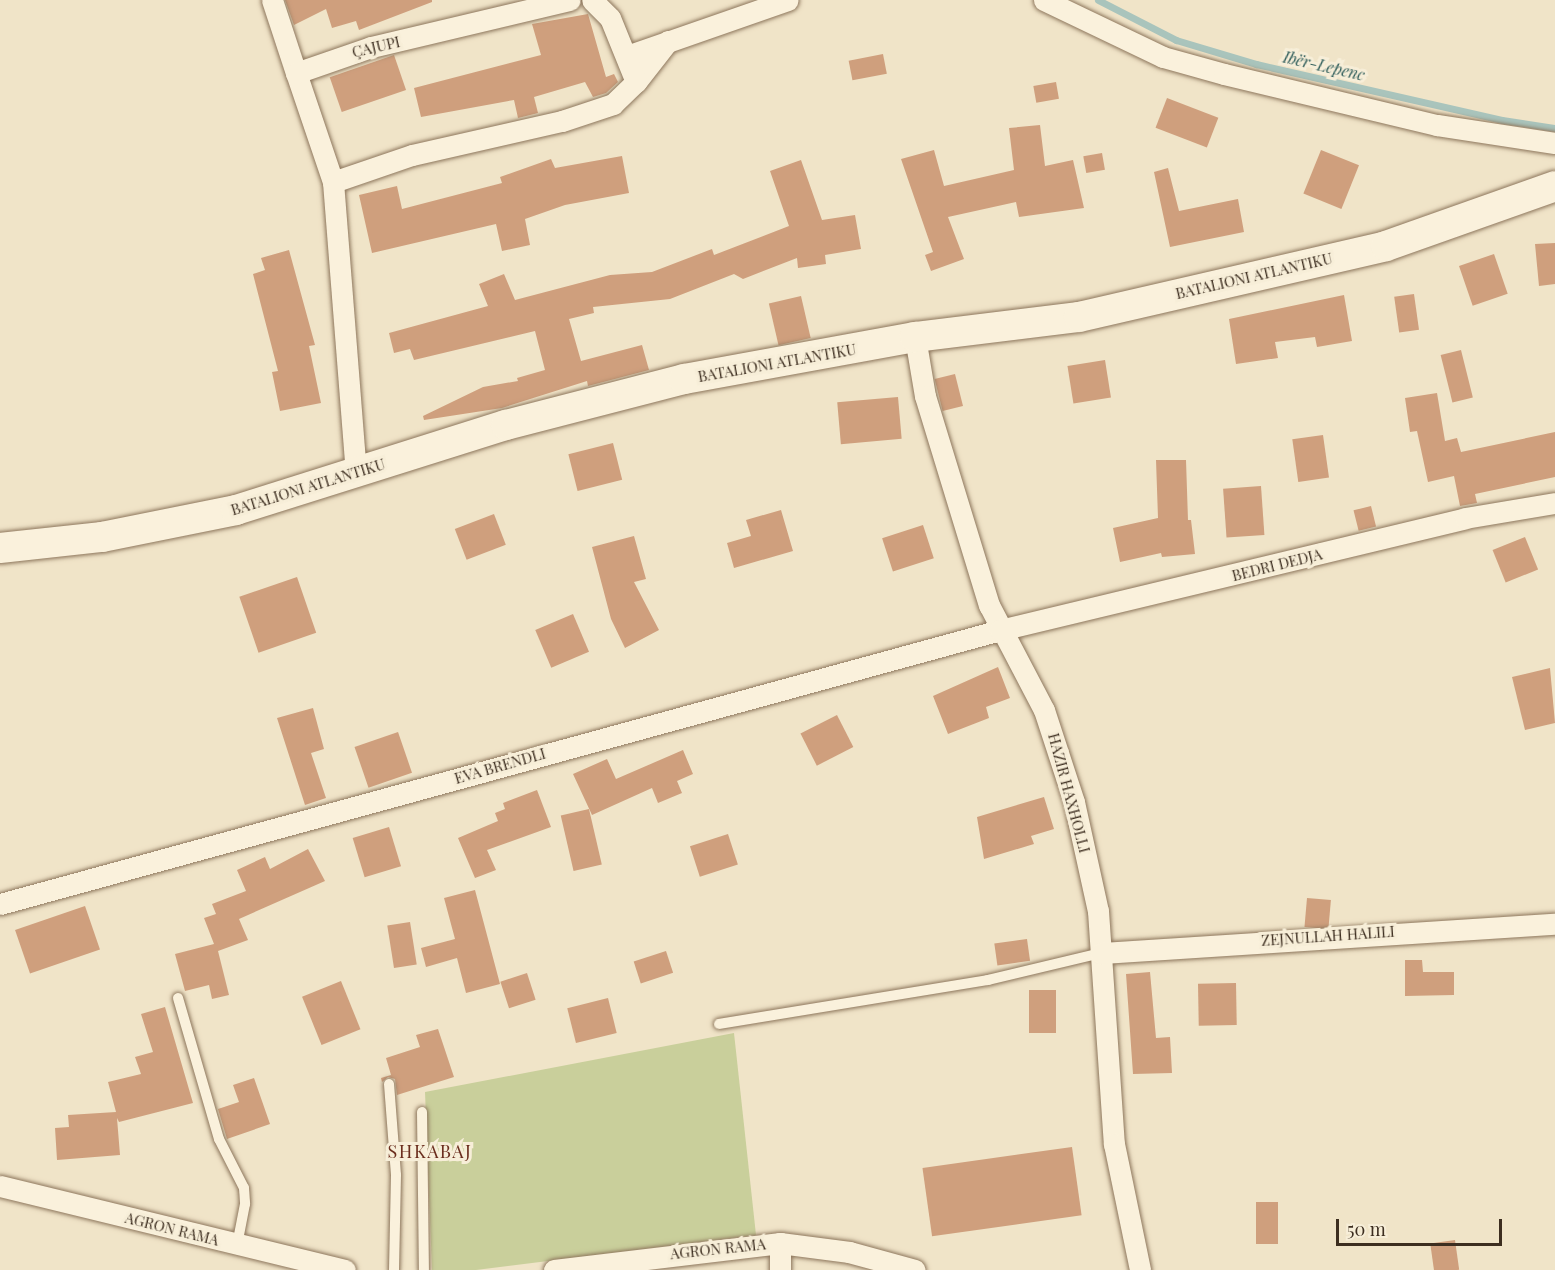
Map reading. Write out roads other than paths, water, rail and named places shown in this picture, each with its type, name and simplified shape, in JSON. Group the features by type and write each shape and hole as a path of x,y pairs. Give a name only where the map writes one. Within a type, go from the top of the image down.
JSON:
{"street":[{"path":"272,0 333,182 356,474"},
{"name":"ÇAJUPI","path":"296,73 371,47 570,0"},
{"path":"592,0 609,18 627,56 636,82"},
{"path":"627,56 788,0"},
{"path":"1044,0 1163,57 1224,74 1437,125 1555,142"},
{"path":"333,182 412,155 587,115 613,104 636,82 668,41"},
{"name":"BATALIONI ATLANTIKU","path":"0,548 166,525 356,474 595,400 915,337 1079,316 1386,246 1555,186"},
{"name":"HAZIR HAXHOLLI","path":"915,337 925,396 1000,630 1044,710 1057,745 1098,911 1114,1144 1140,1270"},
{"name":"BEDRI DEDJA","path":"1000,630 1465,518 1555,504"},
{"name":"EVA BRENDLI","path":"0,904 1000,630"},
{"name":"ZEJNULLAH HALILI","path":"1101,953 1555,924"},
{"name":"AGRON RAMA","path":"0,1186 345,1270"},
{"path":"780,1243 780,1270"},
{"name":"AGRON RAMA","path":"554,1270 611,1266 780,1243 849,1252 915,1270"}],"lane":[{"path":"719,1024 988,980 1101,953"},
{"path":"178,998 219,1139 244,1188 245,1204 237,1245"},
{"path":"389,1084 397,1186 394,1270"},
{"path":"422,1112 424,1270"}],"waterway":[{"name":"Ibër-Lepenc","path":"1098,0 1176,40 1256,64 1502,120 1555,128"}],"district":[{"name":"SHKABAJ","path":"430,1151"}]}
